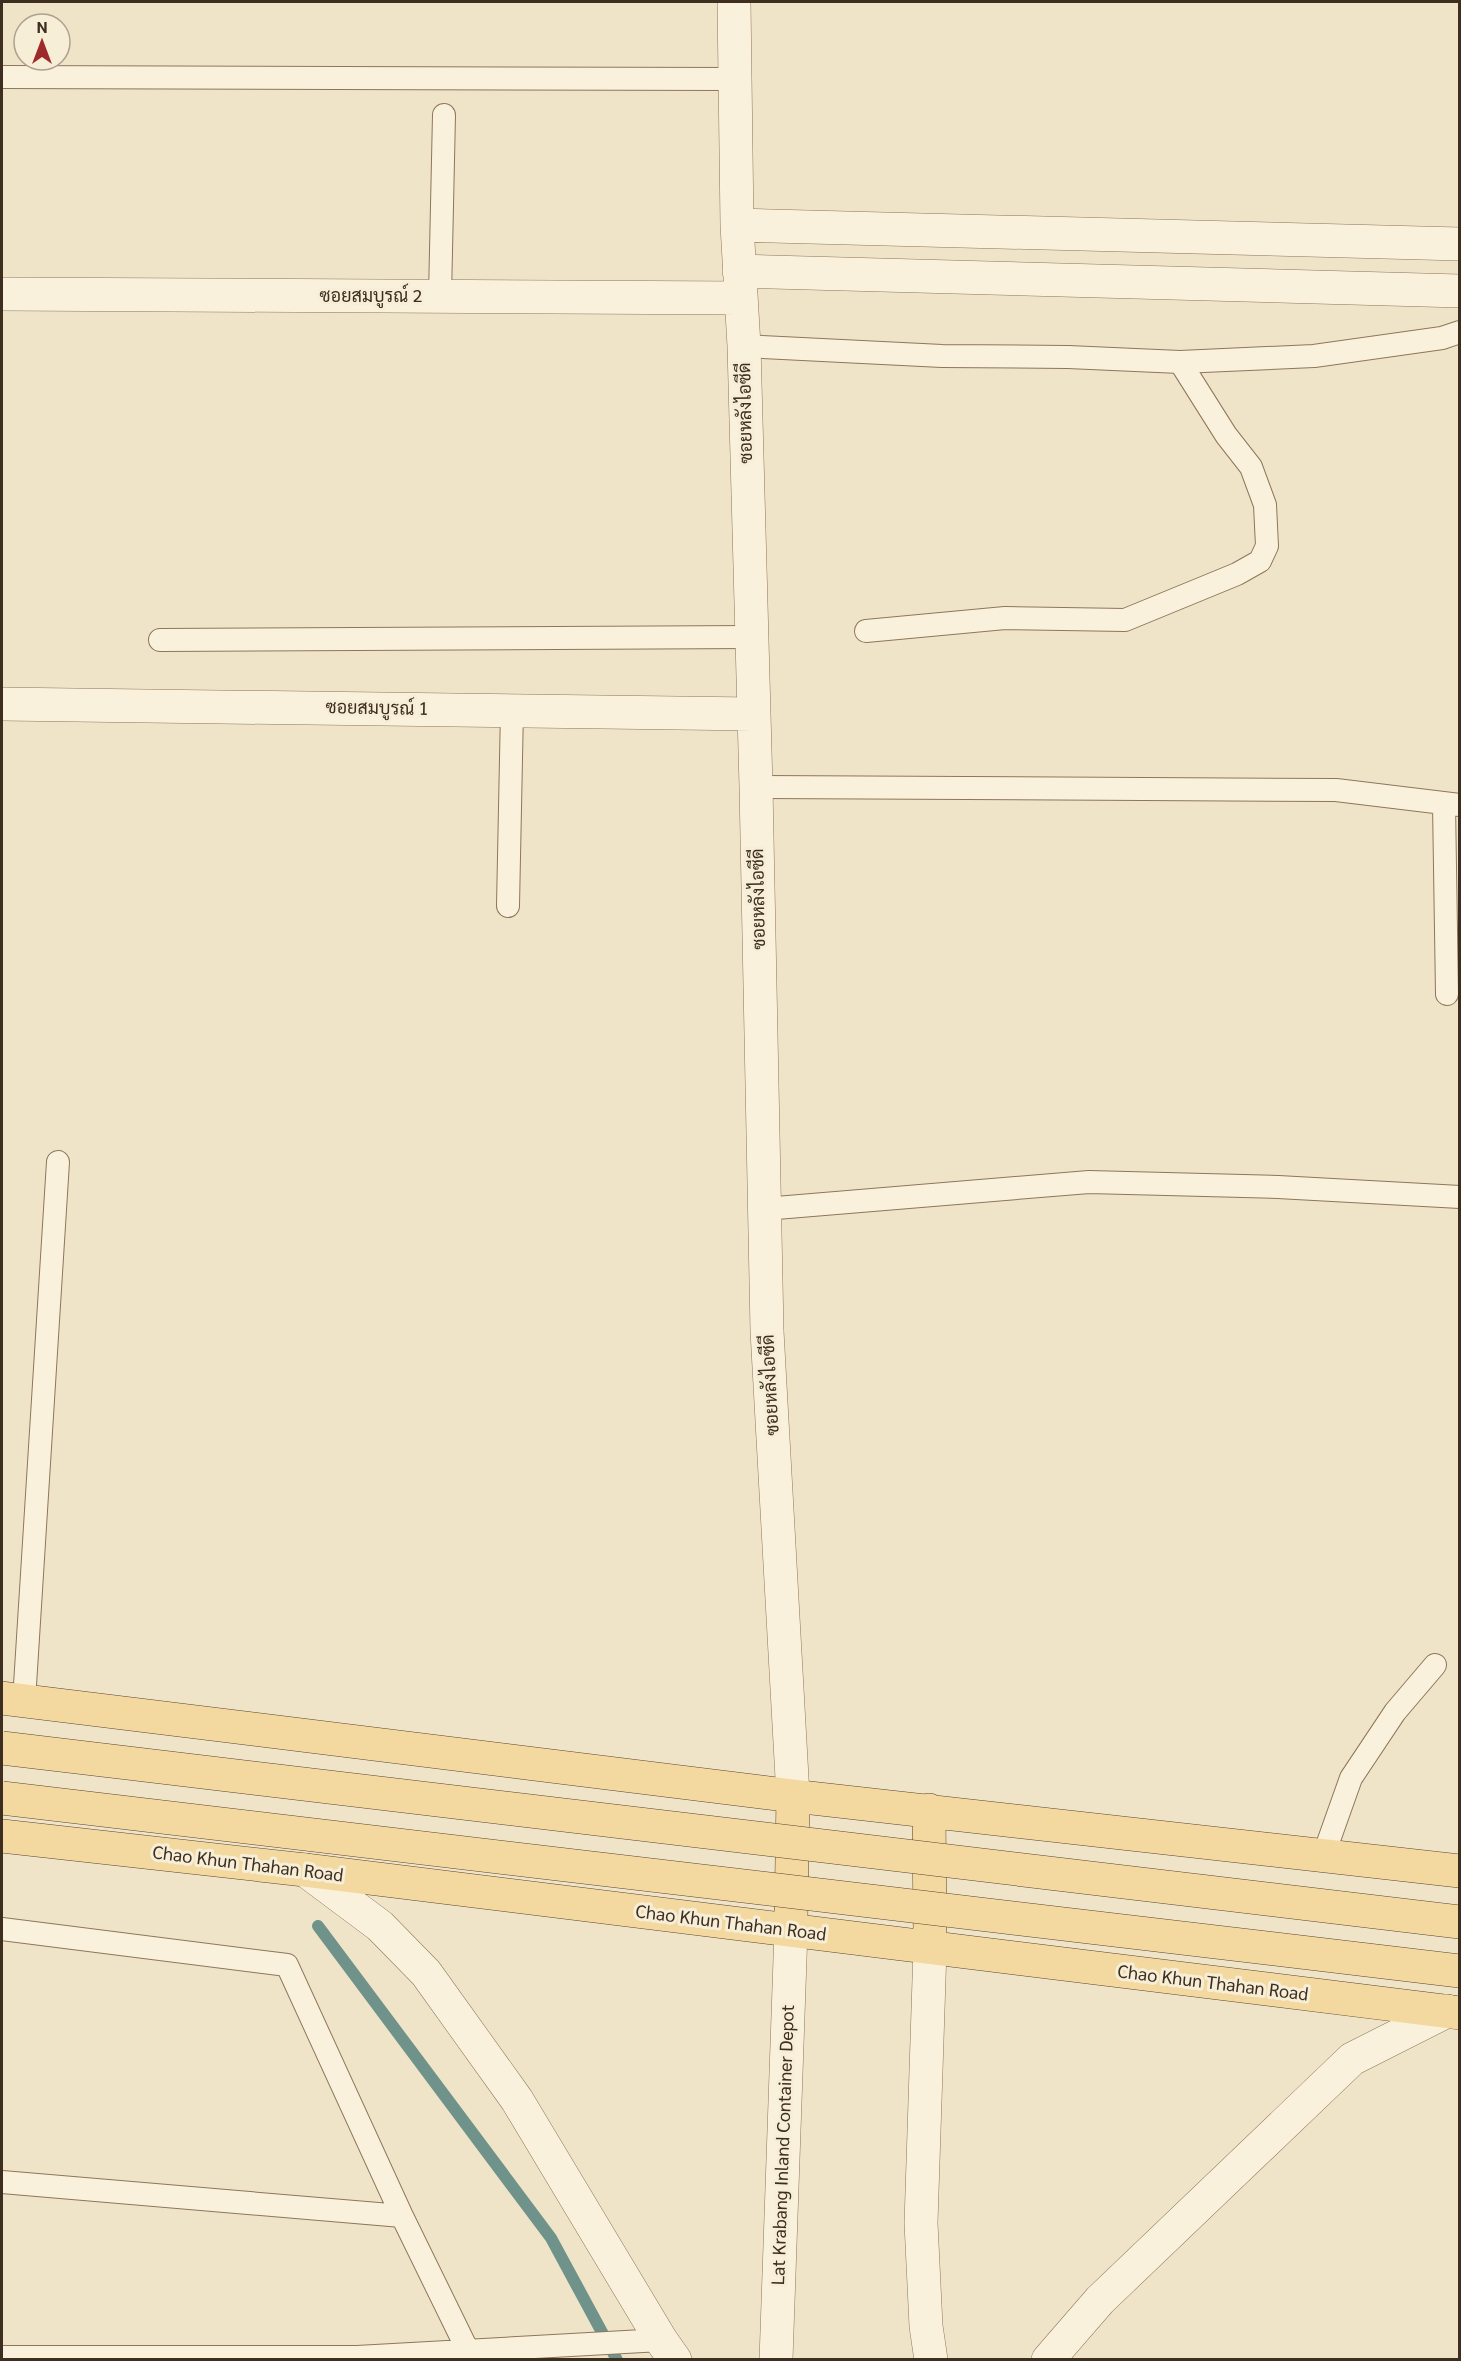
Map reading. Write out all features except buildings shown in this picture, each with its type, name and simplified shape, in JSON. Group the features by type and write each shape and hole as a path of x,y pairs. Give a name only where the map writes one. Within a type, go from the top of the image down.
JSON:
{"main road":[{"path":"13,1700 793,1796 1460,1871"},
{"path":"2,1748 1460,1922"},
{"path":"791,1930 793,1796"},
{"name":"Chao Khun Thahan Road","path":"2,1797 1460,1971"},
{"path":"929,1810 930,1949"},
{"name":"Chao Khun Thahan Road","path":"2,1836 305,1870 1453,2012"}],"street":[{"name":"ซอยหลังไอซีดี","path":"734,2 737,225 744,346 756,787 767,1330 793,1796"},
{"path":"737,225 1460,244"},
{"name":"ซอยสมบูรณ์ 2","path":"2,294 440,296 740,284 1460,291"},
{"name":"ซอยสมบูรณ์ 1","path":"2,704 753,714"},
{"path":"305,1870 380,1926 426,1973 440,1991 518,2100 668,2350"},
{"name":"Lat Krabang Inland Container Depot","path":"776,2360 791,1930"},
{"path":"930,1949 921,2223 926,2326 931,2360"},
{"path":"1048,2360 1100,2300 1352,2059 1453,2012"}],"lane":[{"path":"2,77 735,79"},
{"path":"440,296 444,116"},
{"path":"744,346 942,356 1068,357 1180,362 1314,356 1442,338 1460,332"},
{"path":"866,631 1005,618 1125,620 1237,574 1260,561 1267,546 1265,505 1251,467 1226,435 1180,362"},
{"path":"160,640 751,637"},
{"path":"508,906 512,710"},
{"path":"756,787 1336,790 1452,804 1447,994"},
{"path":"13,1700 58,1162"},
{"path":"764,1209 1089,1182 1278,1187 1460,1197"},
{"path":"1324,1854 1351,1778 1395,1713 1435,1665"},
{"path":"2,1929 287,1965 402,2216 468,2351"},
{"path":"2,2182 402,2216"},
{"path":"2,2357 357,2357 468,2351 668,2350"}],"waterway":[{"path":"318,1926 551,2238 617,2360"}]}
